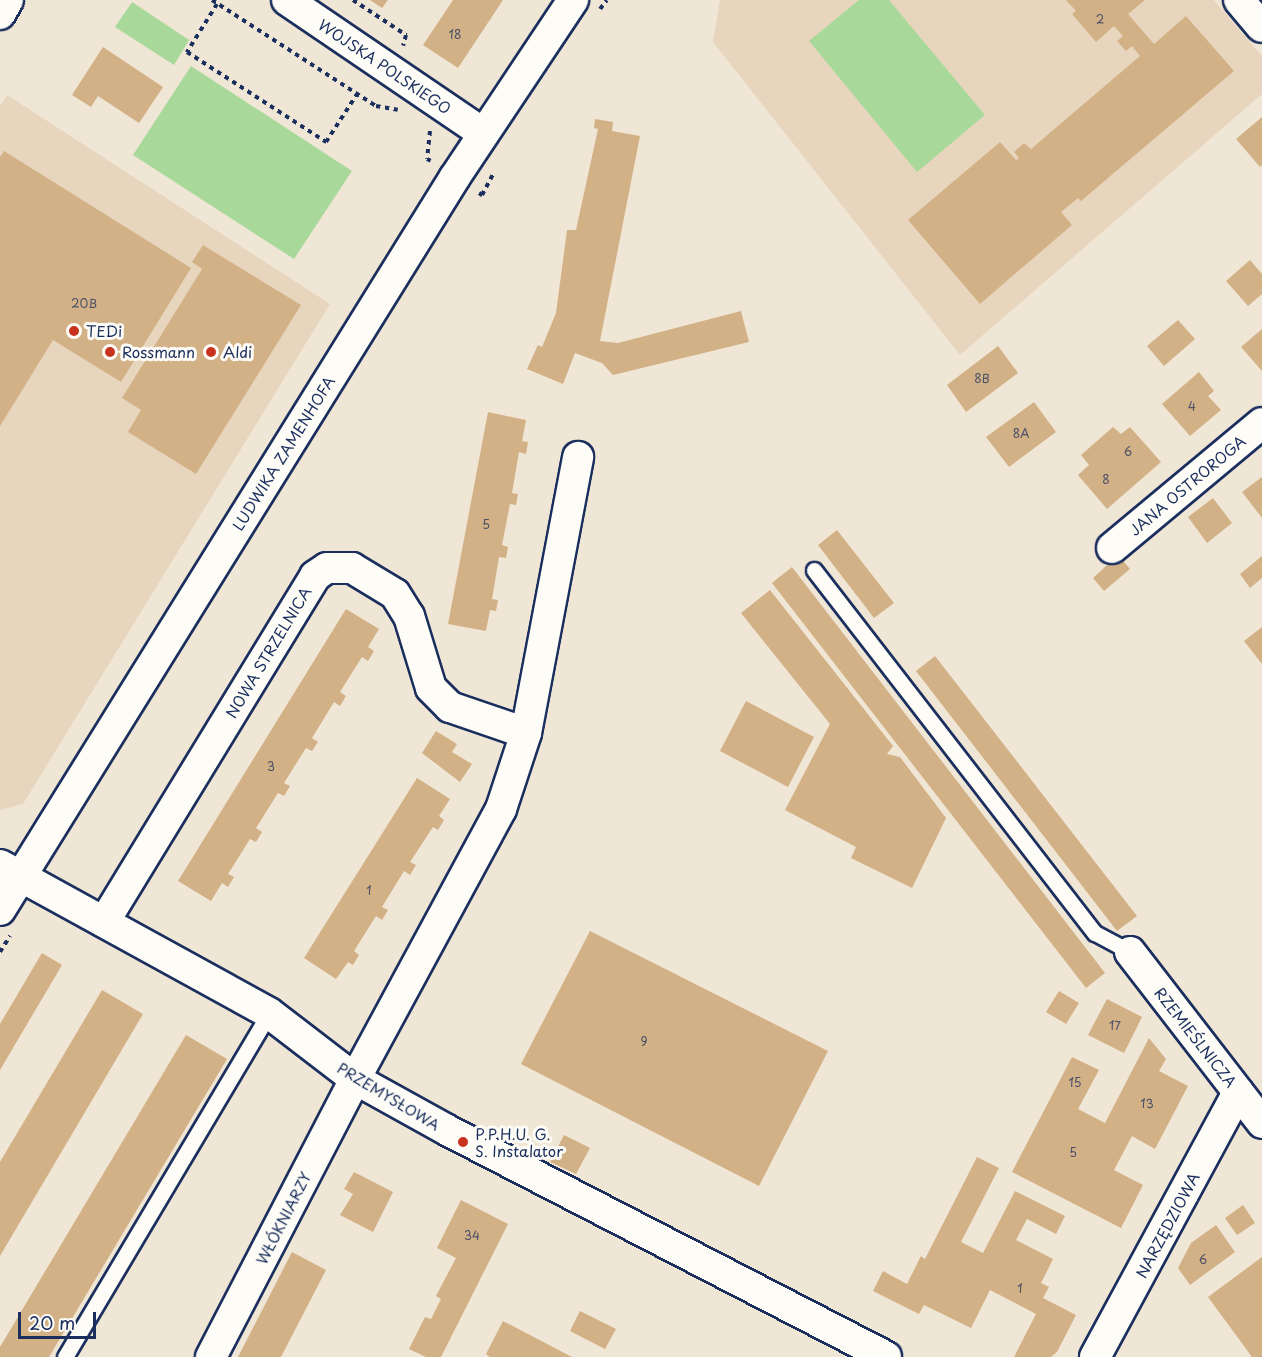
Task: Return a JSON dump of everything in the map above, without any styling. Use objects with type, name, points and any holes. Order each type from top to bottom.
[{"type":"street","points":[[0,14],[8,0]]},
{"type":"street","name":"WOJSKA POLSKIEGO","points":[[287,0],[483,133]]},
{"type":"street","name":"LUDWIKA ZAMENHOFA","points":[[0,910],[10,871],[483,133],[573,0]]},
{"type":"street","points":[[1239,0],[1262,27]]},
{"type":"street","name":"JANA OSTROROGA","points":[[1112,548],[1262,423]]},
{"type":"street","points":[[355,1079],[501,809],[526,733],[578,456]]},
{"type":"street","name":"NOWA STRZELNICA","points":[[104,922],[315,576],[327,568],[352,568],[395,594],[409,616],[431,688],[450,707],[526,733]]},
{"type":"street","name":"PRZEMYSŁOWA","points":[[10,871],[269,1013],[355,1079],[447,1130],[886,1357]]},
{"type":"street","name":"RZEMIEŚLNICZA","points":[[1130,952],[1262,1123]]},
{"type":"street","name":"WŁÓKNIARZY","points":[[211,1357],[355,1079]]},
{"type":"street","name":"NARZĘDZIOWA","points":[[1095,1357],[1238,1092]]},
{"type":"lane","points":[[814,570],[1095,933],[1130,952]]},
{"type":"lane","points":[[65,1357],[269,1013]]},
{"type":"path","points":[[212,0],[376,106],[403,111]]},
{"type":"path","points":[[217,4],[187,52],[326,142],[357,94]]},
{"type":"path","points":[[426,122],[433,127],[427,159],[431,161]]},
{"type":"shaded area","points":[[720,0],[1214,0],[1262,56],[1262,94],[960,355],[713,42]]},
{"type":"shaded area","points":[[7,95],[330,304],[23,804],[0,810],[0,106]]},
{"type":"green space","points":[[859,0],[889,0],[985,115],[917,172],[809,41]]},
{"type":"green space","points":[[132,2],[189,40],[174,65],[115,27]]},
{"type":"green space","points":[[191,66],[352,171],[294,259],[133,155]]},
{"type":"building","points":[[370,0],[388,0],[382,8]]},
{"type":"building","points":[[453,0],[503,0],[458,68],[423,45]]},
{"type":"building","points":[[1066,0],[1145,0],[1128,14],[1154,44],[1186,16],[1234,71],[1081,201],[1078,198],[1061,212],[1072,225],[980,304],[908,220],[1000,142],[1016,160],[1019,158],[1014,152],[1024,143],[1031,149],[1140,56],[1132,46],[1126,51],[1117,41],[1123,36],[1114,26],[1096,42],[1072,14],[1076,11]]},
{"type":"building","points":[[103,47],[163,87],[139,123],[98,96],[91,107],[72,95]]},
{"type":"building","points":[[1262,117],[1262,165],[1260,167],[1236,139]]},
{"type":"building","points":[[595,119],[613,122],[612,131],[640,136],[600,341],[618,343],[741,311],[749,342],[613,375],[602,363],[575,353],[563,384],[527,369],[538,345],[542,347],[556,313],[567,230],[576,230],[598,129],[594,128]]},
{"type":"building","points":[[4,151],[191,268],[121,382],[53,340],[0,426],[0,157]]},
{"type":"building","name":"Aldi","points":[[203,245],[301,305],[196,474],[128,432],[141,410],[122,398],[202,269],[192,262]]},
{"type":"building","points":[[1250,260],[1262,274],[1262,294],[1248,306],[1226,281]]},
{"type":"building","points":[[1178,320],[1195,339],[1164,366],[1147,346]]},
{"type":"building","points":[[1262,329],[1262,371],[1241,347]]},
{"type":"building","points":[[998,346],[1018,373],[966,412],[947,385]]},
{"type":"building","points":[[1199,372],[1214,391],[1208,396],[1221,410],[1190,436],[1162,404]]},
{"type":"building","points":[[1034,402],[1056,432],[1009,467],[986,437]]},
{"type":"building","points":[[488,412],[526,420],[522,441],[528,442],[526,454],[519,452],[512,493],[518,494],[516,505],[510,504],[502,545],[508,547],[506,558],[499,557],[492,599],[498,600],[496,611],[490,610],[486,631],[448,624]]},
{"type":"building","points":[[1113,427],[1121,434],[1130,427],[1161,462],[1107,509],[1078,475],[1089,465],[1081,455]]},
{"type":"building","points":[[1262,477],[1262,518],[1242,492]]},
{"type":"building","points":[[1213,498],[1232,523],[1207,543],[1188,517]]},
{"type":"building","points":[[837,530],[894,603],[874,618],[818,545]]},
{"type":"building","points":[[1118,555],[1130,569],[1104,591],[1093,578]]},
{"type":"building","points":[[1262,556],[1262,578],[1250,588],[1240,574]]},
{"type":"building","points":[[792,567],[1105,973],[1086,988],[772,583]]},
{"type":"building","points":[[770,590],[893,746],[887,754],[900,757],[946,818],[912,888],[851,858],[856,847],[785,810],[830,724],[741,613]]},
{"type":"building","points":[[346,609],[379,629],[368,647],[374,651],[368,661],[362,657],[340,692],[346,696],[340,706],[334,702],[312,738],[318,742],[312,751],[306,748],[284,783],[290,786],[284,796],[278,793],[256,828],[262,832],[256,842],[250,839],[228,874],[234,877],[228,887],[222,883],[211,901],[178,881]]},
{"type":"building","points":[[1262,627],[1262,664],[1244,641]]},
{"type":"building","points":[[935,656],[1137,916],[1117,931],[916,671]]},
{"type":"building","points":[[746,701],[814,737],[788,787],[720,751]]},
{"type":"building","points":[[436,731],[457,744],[452,752],[472,764],[460,782],[422,753]]},
{"type":"building","points":[[417,778],[450,799],[439,816],[444,820],[438,830],[433,827],[410,862],[416,865],[410,875],[404,871],[382,907],[388,910],[382,920],[376,916],[354,951],[359,955],[353,965],[348,962],[336,979],[304,958]]},
{"type":"building","points":[[590,931],[828,1051],[759,1186],[521,1064]]},
{"type":"building","points":[[42,953],[62,965],[0,1070],[0,1024]]},
{"type":"building","points":[[102,990],[143,1014],[0,1256],[0,1162]]},
{"type":"building","points":[[1059,991],[1079,1003],[1066,1024],[1046,1012]]},
{"type":"building","points":[[1107,999],[1142,1017],[1124,1053],[1088,1035]]},
{"type":"building","points":[[186,1035],[227,1059],[49,1357],[0,1357],[0,1347]]},
{"type":"building","points":[[1149,1038],[1166,1059],[1159,1071],[1188,1086],[1155,1149],[1132,1136],[1114,1170],[1143,1185],[1121,1228],[1012,1172],[1072,1057],[1099,1070],[1078,1109],[1105,1123]]},
{"type":"building","points":[[564,1135],[590,1148],[576,1174],[550,1162]]},
{"type":"building","points":[[977,1157],[999,1168],[961,1242],[983,1253],[1015,1191],[1065,1216],[1056,1234],[1027,1219],[1016,1240],[1053,1259],[1041,1283],[1049,1287],[1043,1298],[1076,1315],[1057,1352],[1051,1357],[1014,1357],[1036,1314],[990,1290],[971,1328],[924,1305],[919,1314],[873,1291],[883,1271],[907,1284],[921,1256],[925,1259]]},
{"type":"building","points":[[354,1172],[393,1192],[373,1232],[340,1215],[353,1194],[344,1189]]},
{"type":"building","points":[[461,1200],[508,1224],[441,1357],[426,1357],[409,1349],[425,1317],[431,1319],[441,1299],[436,1296],[456,1258],[437,1248]]},
{"type":"building","points":[[1243,1205],[1255,1223],[1237,1235],[1225,1218]]},
{"type":"building","points":[[1216,1225],[1235,1252],[1190,1285],[1178,1268],[1191,1243]]},
{"type":"building","points":[[292,1252],[326,1270],[281,1357],[238,1357]]},
{"type":"building","points":[[1262,1257],[1262,1357],[1252,1357],[1208,1297]]},
{"type":"building","points":[[580,1311],[616,1329],[605,1349],[570,1331]]},
{"type":"building","points":[[503,1321],[572,1357],[490,1357],[486,1354]]},
{"type":"place","name":"TEDi","points":[[74,331]]},
{"type":"place","name":"Rossmann","points":[[110,352]]},
{"type":"place","name":"Aldi","points":[[211,352]]},
{"type":"place","name":"P.P.H.U. G. S. Instalator","points":[[463,1142]]}]
